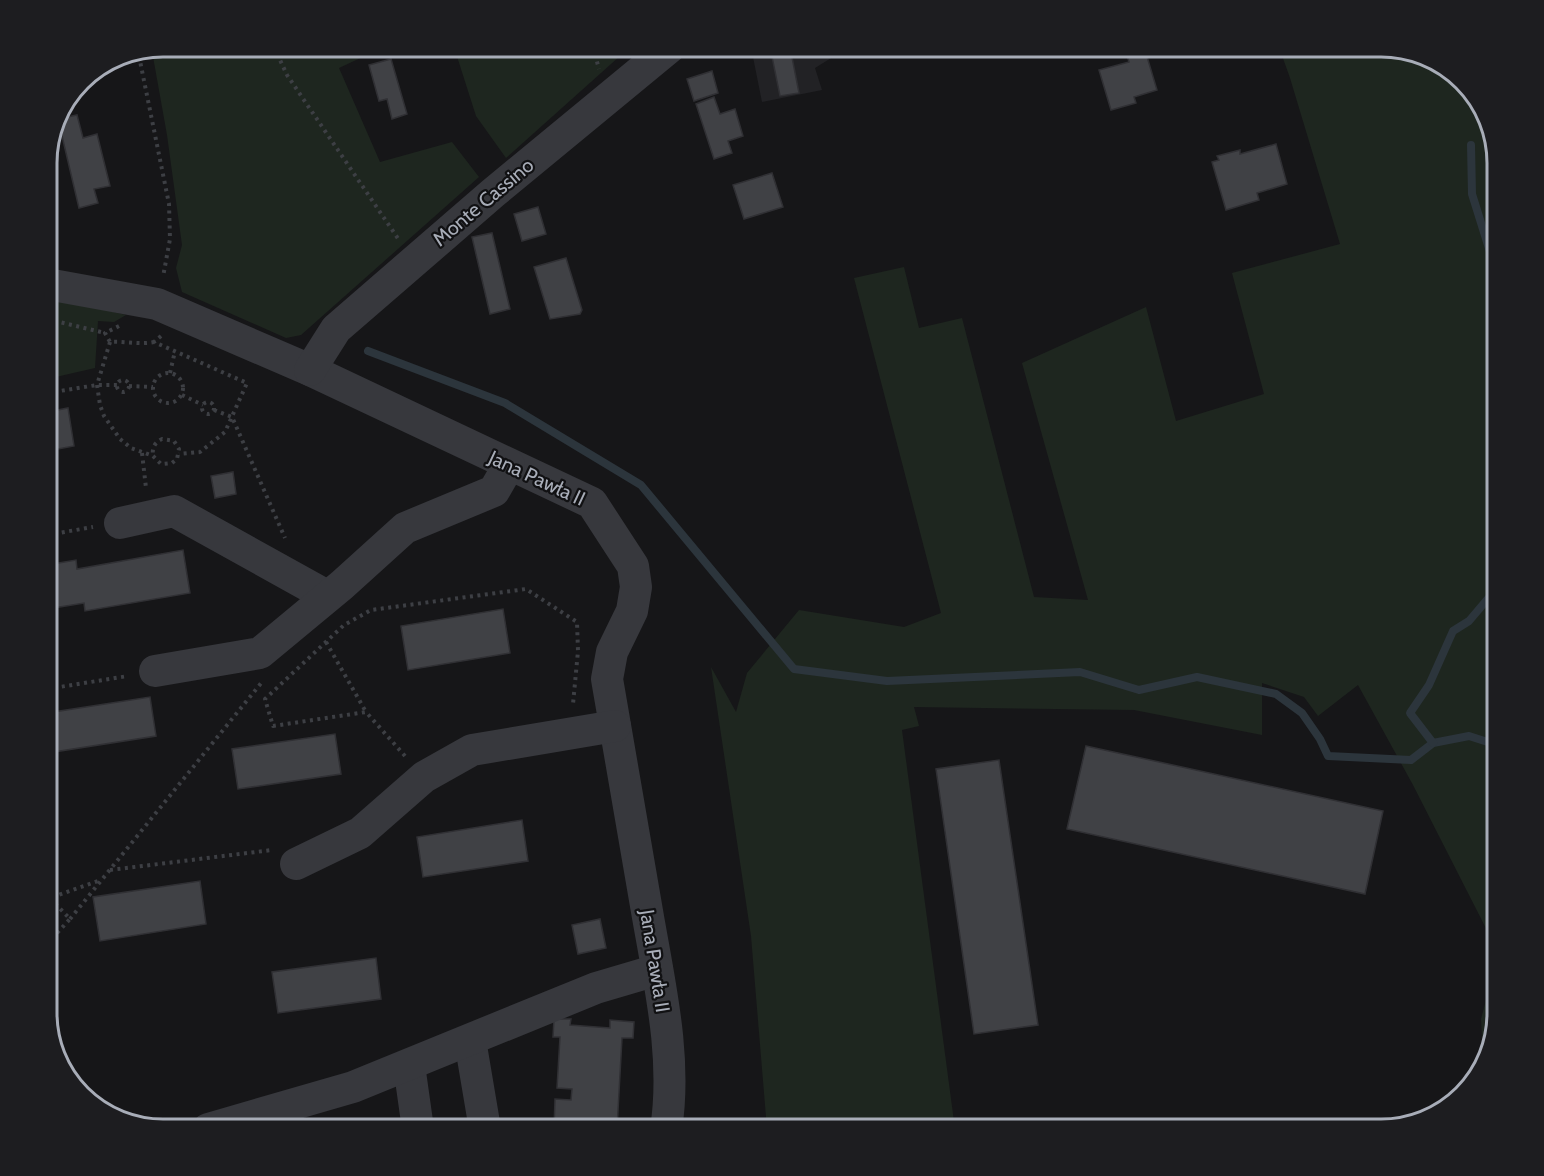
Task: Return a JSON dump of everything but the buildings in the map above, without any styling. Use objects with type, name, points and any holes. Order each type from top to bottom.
[{"type":"street","name":"Monte Cassino","points":[[310,370],[336,329],[493,193],[657,57]]},
{"type":"street","name":"Jana Pawła II","points":[[57,286],[157,304],[310,370],[592,503],[633,566],[636,587],[632,610],[612,652],[607,679],[669,1052],[668,1119]]},
{"type":"street","points":[[155,671],[260,652],[342,585],[405,528],[494,491],[509,465]]},
{"type":"street","points":[[134,520],[174,511],[327,596]]},
{"type":"street","points":[[296,864],[360,833],[424,777],[472,750],[615,726]]},
{"type":"street","points":[[246,1119],[353,1088],[596,988],[657,970]]},
{"type":"street","points":[[470,1040],[483,1119]]},
{"type":"street","points":[[408,1065],[416,1119]]},
{"type":"path","points":[[279,57],[287,75],[405,249]]},
{"type":"path","points":[[596,57],[601,74]]},
{"type":"path","points":[[140,60],[169,204],[170,239],[157,304],[164,333],[154,342],[247,382],[225,432],[201,452],[179,454]]},
{"type":"path","points":[[57,321],[105,333]]},
{"type":"path","points":[[110,342],[97,384],[100,405],[111,428],[131,448],[153,456]]},
{"type":"path","points":[[170,373],[175,351]]},
{"type":"path","points":[[170,373],[180,378],[183,383],[182,395],[171,403],[164,403],[158,400],[153,387],[158,376],[170,373]]},
{"type":"path","points":[[57,391],[97,384],[117,385],[124,380],[129,386]]},
{"type":"path","points":[[117,385],[118,390],[123,392],[127,391],[129,386]]},
{"type":"path","points":[[129,386],[153,387]]},
{"type":"path","points":[[182,395],[203,405],[211,402],[214,410]]},
{"type":"path","points":[[203,405],[206,413],[210,414],[214,410]]},
{"type":"path","points":[[214,410],[232,417],[298,566],[296,578]]},
{"type":"path","points":[[165,438],[174,441],[177,445],[179,454],[177,459],[166,465],[158,462],[153,456],[152,450],[155,443],[165,438]]},
{"type":"path","points":[[57,533],[134,520],[142,453]]},
{"type":"path","points":[[366,712],[273,726],[265,699],[344,625],[371,610],[526,589],[577,622],[578,651],[570,735]]},
{"type":"path","points":[[326,642],[366,712],[424,777]]},
{"type":"path","points":[[57,687],[155,671]]},
{"type":"path","points":[[57,933],[266,676]]},
{"type":"path","points":[[110,870],[285,848],[290,861],[296,864]]},
{"type":"path","points":[[57,894],[103,879]]},
{"type":"path","points":[[57,906],[70,919]]},
{"type":"shaded area","points":[[363,57],[339,68],[380,162],[452,142],[479,177],[301,335],[286,338],[182,292],[176,268],[182,245],[167,135],[153,58]]},
{"type":"shaded area","points":[[457,57],[619,57],[506,158],[476,116]]},
{"type":"shaded area","points":[[753,57],[833,57],[815,68],[822,90],[762,102]]},
{"type":"shaded area","points":[[1283,57],[1402,59],[1428,68],[1456,88],[1476,116],[1483,136],[1487,163],[1487,930],[1413,785],[1358,685],[1318,716],[1304,697],[1262,683],[1262,735],[1134,710],[914,707],[919,726],[902,730],[954,1119],[766,1119],[751,936],[711,667],[736,712],[747,673],[799,610],[904,627],[941,613],[854,278],[904,267],[919,328],[962,318],[1034,597],[1088,600],[1022,363],[1146,307],[1176,421],[1264,394],[1232,273],[1340,244]]},
{"type":"shaded area","points":[[57,301],[126,315],[114,322],[98,321],[95,368],[57,377]]},
{"type":"shaded area","points":[[1487,996],[1486,1027],[1482,1043],[1481,1019]]},
{"type":"waterway","points":[[1471,145],[1472,194],[1487,242]]},
{"type":"waterway","points":[[368,351],[505,403],[641,485],[794,669],[887,681],[1080,672],[1139,690],[1197,677],[1276,694],[1302,713],[1320,739],[1328,756],[1411,760],[1433,743],[1469,736],[1487,742]]},
{"type":"waterway","points":[[1433,743],[1410,713],[1429,685],[1453,631],[1469,621],[1487,600]]}]
